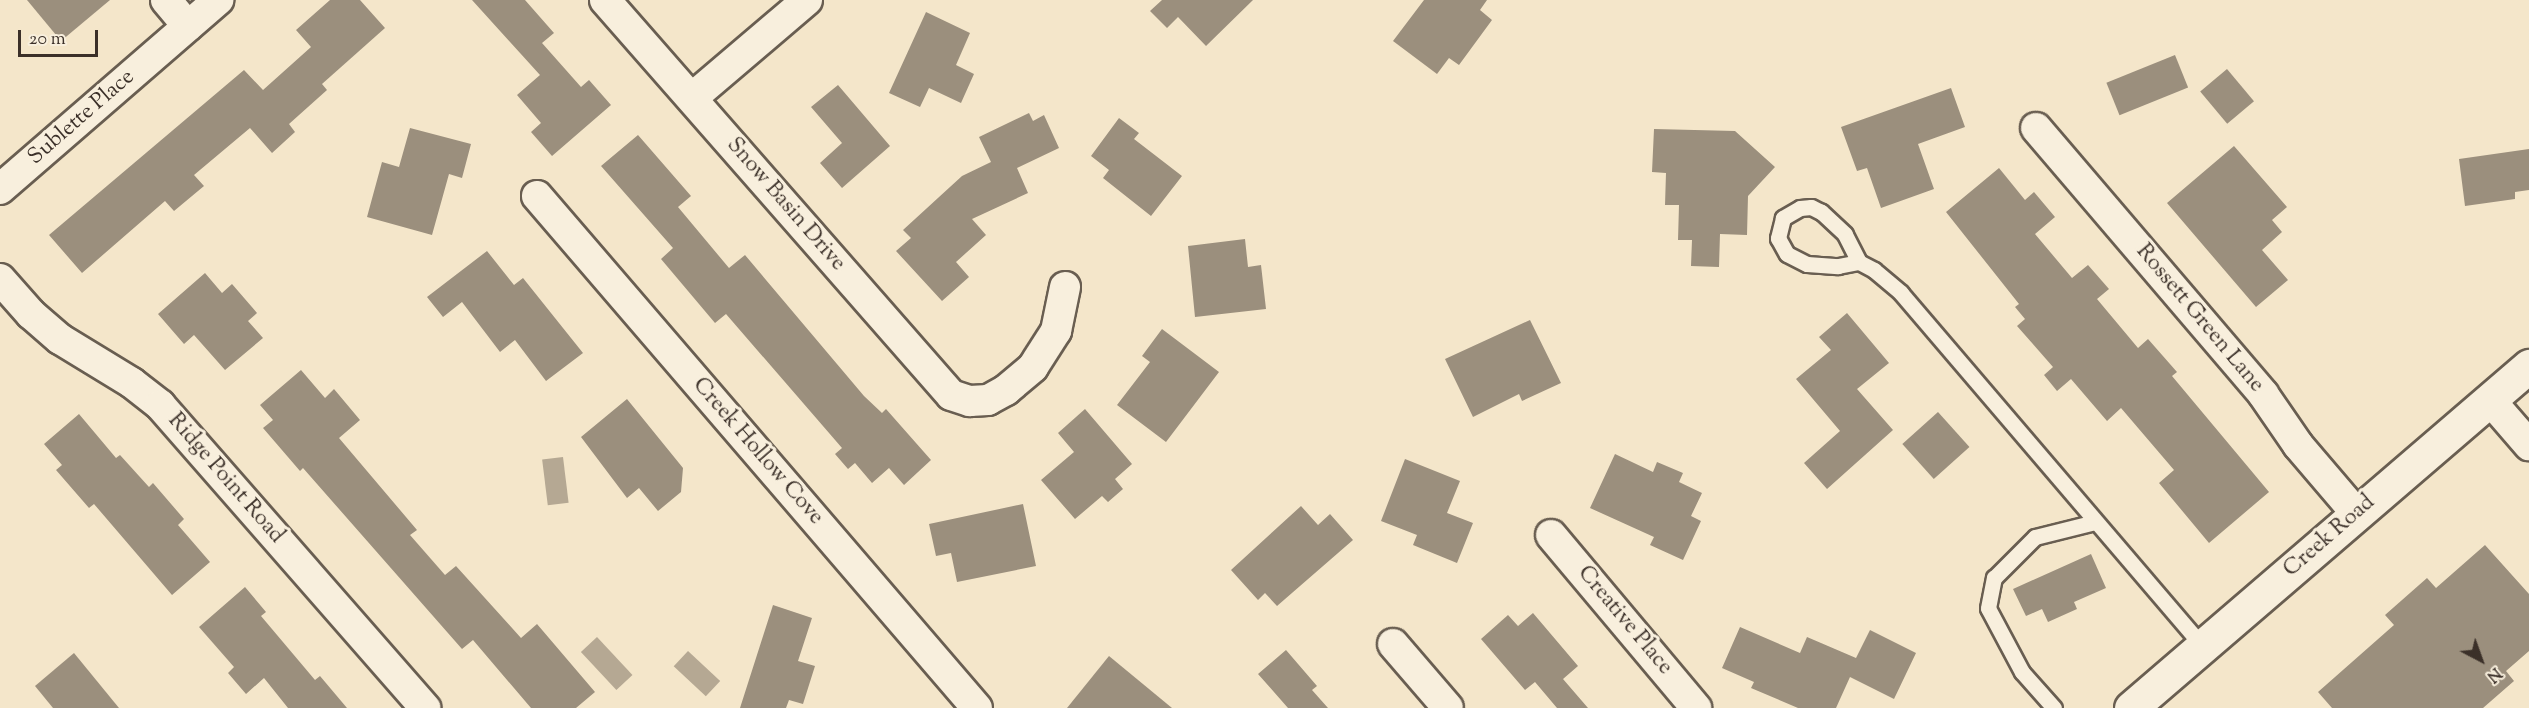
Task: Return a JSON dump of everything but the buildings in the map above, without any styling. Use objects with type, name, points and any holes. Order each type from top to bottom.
[{"type":"street","points":[[166,0],[188,26]]},
{"type":"street","name":"Sublette Place","points":[[0,189],[218,0]]},
{"type":"street","name":"Snow Basin Drive","points":[[605,0],[951,395],[970,401],[988,400],[1006,390],[1033,367],[1056,331],[1065,288]]},
{"type":"street","points":[[692,98],[807,0]]},
{"type":"street","name":"Rossett Green Lane","points":[[2036,128],[2263,394],[2298,445],[2357,514]]},
{"type":"street","name":"Creek Hollow Cove","points":[[537,196],[977,708]]},
{"type":"street","name":"Ridge Point Road","points":[[0,279],[31,314],[60,339],[132,383],[160,405],[425,708]]},
{"type":"street","name":"Creek Road","points":[[2131,708],[2529,366]]},
{"type":"street","points":[[2490,400],[2529,445]]},
{"type":"street","name":"Creative Place","points":[[1551,534],[1696,708]]},
{"type":"street","points":[[1393,645],[1448,708]]},
{"type":"lane","points":[[1859,262],[1830,266],[1807,264],[1797,260],[1787,254],[1778,238],[1783,218],[1800,208],[1811,207],[1821,212],[1845,234],[1859,262],[1874,270],[1900,293],[2203,647]]},
{"type":"lane","points":[[2054,708],[2022,672],[1988,608],[1994,578],[2035,537],[2096,522]]},
{"type":"shaded area","points":[[563,457],[569,503],[548,505],[542,460]]},
{"type":"shaded area","points":[[597,637],[632,675],[616,690],[581,652]]},
{"type":"shaded area","points":[[688,651],[720,681],[706,696],[674,666]]}]
